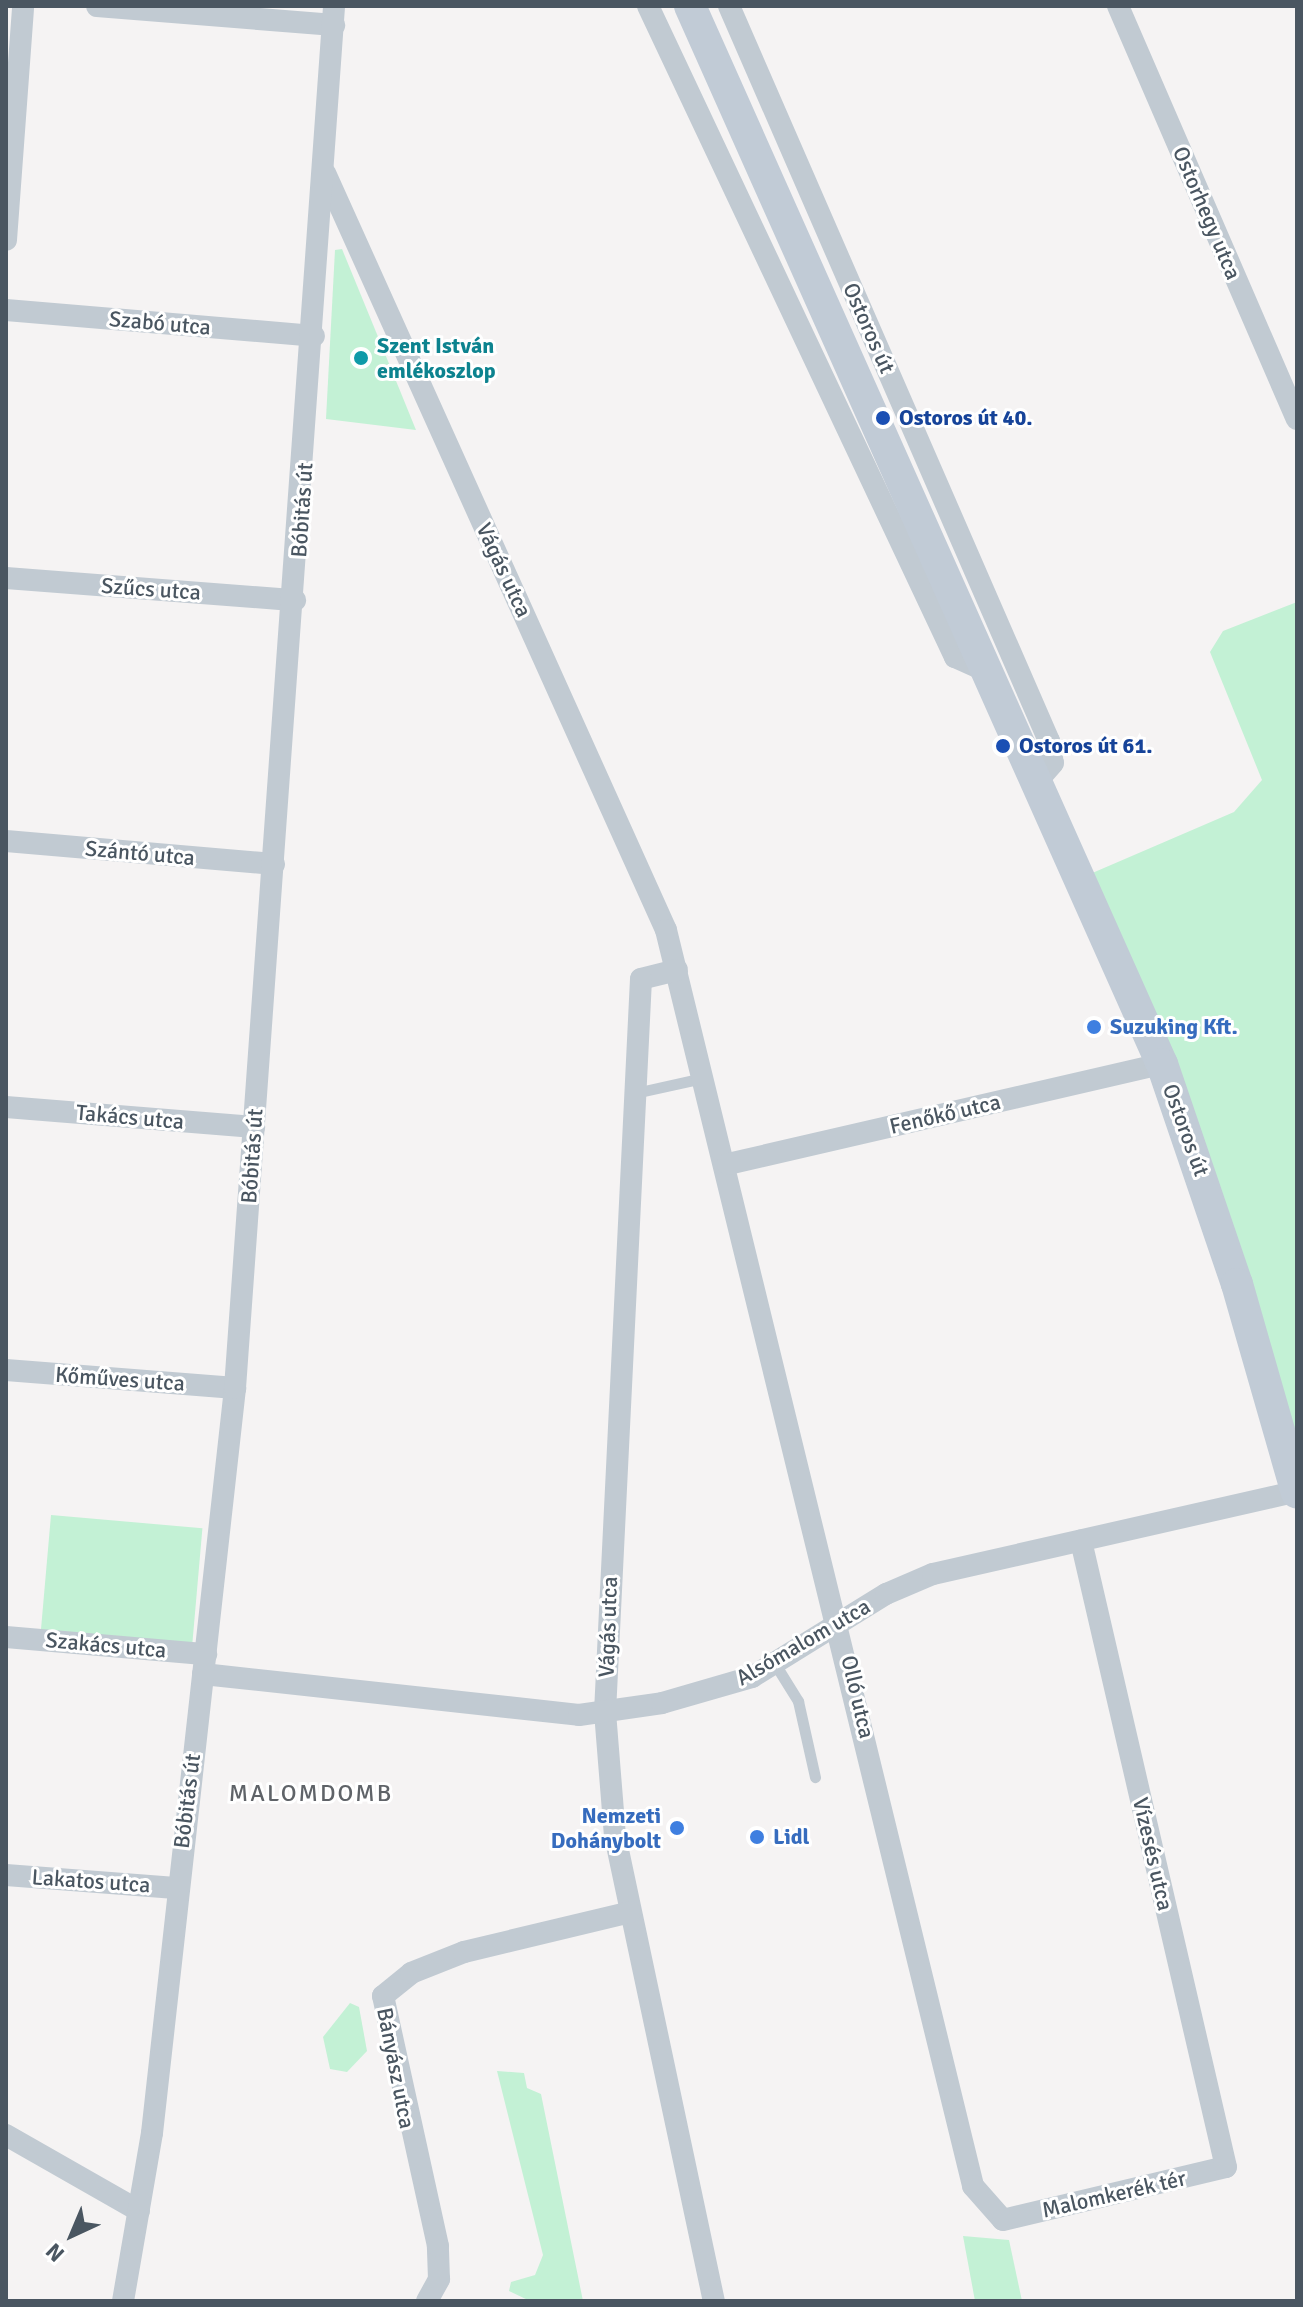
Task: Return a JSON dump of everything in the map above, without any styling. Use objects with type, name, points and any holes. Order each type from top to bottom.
[{"type":"main road","name":"Ostoros út","points":[[690,6],[798,248],[864,358],[988,672],[1162,1064],[1237,1284],[1297,1492]]},
{"type":"street","points":[[6,240],[23,6]]},
{"type":"street","points":[[97,6],[334,15]]},
{"type":"street","points":[[648,6],[955,657],[988,672]]},
{"type":"street","name":"Ostoros út","points":[[729,6],[828,235],[864,358],[1049,741],[1053,763],[1038,780]]},
{"type":"street","name":"Ostorhegy utca","points":[[1118,6],[1297,419]]},
{"type":"street","name":"Bóbitás út","points":[[123,2301],[139,2211],[235,1388],[295,600],[334,15]]},
{"type":"street","name":"Vágás utca","points":[[325,173],[647,877],[708,1077],[728,1164]]},
{"type":"street","points":[[798,248],[828,235]]},
{"type":"street","name":"Szabó utca","points":[[6,310],[314,336]]},
{"type":"street","name":"Szűcs utca","points":[[6,578],[295,600]]},
{"type":"street","name":"Szántó utca","points":[[6,841],[274,864]]},
{"type":"street","name":"Vágás utca","points":[[677,970],[641,979],[605,1712],[630,1912],[714,2301]]},
{"type":"street","name":"Fenőkő utca","points":[[728,1164],[1162,1064]]},
{"type":"street","name":"Takács utca","points":[[6,1107],[254,1127]]},
{"type":"street","name":"Olló utca","points":[[728,1164],[841,1624],[973,2186],[1003,2220]]},
{"type":"street","name":"Kőműves utca","points":[[6,1370],[235,1388]]},
{"type":"street","name":"Alsómalom utca","points":[[204,1664],[579,1715],[605,1712],[704,1694],[775,1664],[933,1574],[1297,1492]]},
{"type":"street","name":"Vízesés utca","points":[[1081,1541],[1226,2167]]},
{"type":"street","name":"Szakács utca","points":[[6,1637],[204,1664]]},
{"type":"street","name":"Lakatos utca","points":[[6,1875],[176,1888]]},
{"type":"street","name":"Bányász utca","points":[[427,2301],[439,2279],[438,2246],[383,1996],[411,1973],[464,1952],[630,1912]]},
{"type":"street","points":[[6,2135],[139,2211]]},
{"type":"street","name":"Malomkerék tér","points":[[1003,2220],[1226,2167]]},
{"type":"lane","points":[[635,1093],[708,1077]]},
{"type":"lane","points":[[775,1664],[798,1701],[815,1777]]},
{"type":"green space","points":[[342,249],[416,430],[326,419],[335,250]]},
{"type":"green space","points":[[1297,602],[1297,1466],[1090,874],[1234,812],[1262,780],[1210,652],[1223,631]]},
{"type":"green space","points":[[51,1515],[202,1528],[192,1645],[41,1632]]},
{"type":"green space","points":[[350,2003],[359,2007],[367,2051],[347,2072],[330,2069],[323,2037]]},
{"type":"green space","points":[[497,2071],[524,2073],[527,2088],[541,2094],[583,2301],[530,2301],[509,2291],[511,2282],[535,2275],[543,2255]]},
{"type":"green space","points":[[963,2236],[1009,2240],[1022,2301],[975,2301]]},
{"type":"place","name":"Szent István emlékoszlop","points":[[361,358]]},
{"type":"place","name":"Ostoros út 40.","points":[[883,418]]},
{"type":"place","name":"Ostoros út 61.","points":[[1003,746]]},
{"type":"place","name":"Suzuking Kft.","points":[[1094,1027]]},
{"type":"place","name":"Nemzeti Dohánybolt","points":[[677,1828]]},
{"type":"place","name":"Lidl","points":[[757,1837]]},
{"type":"district","name":"MALOMDOMB","points":[[311,1794]]}]
